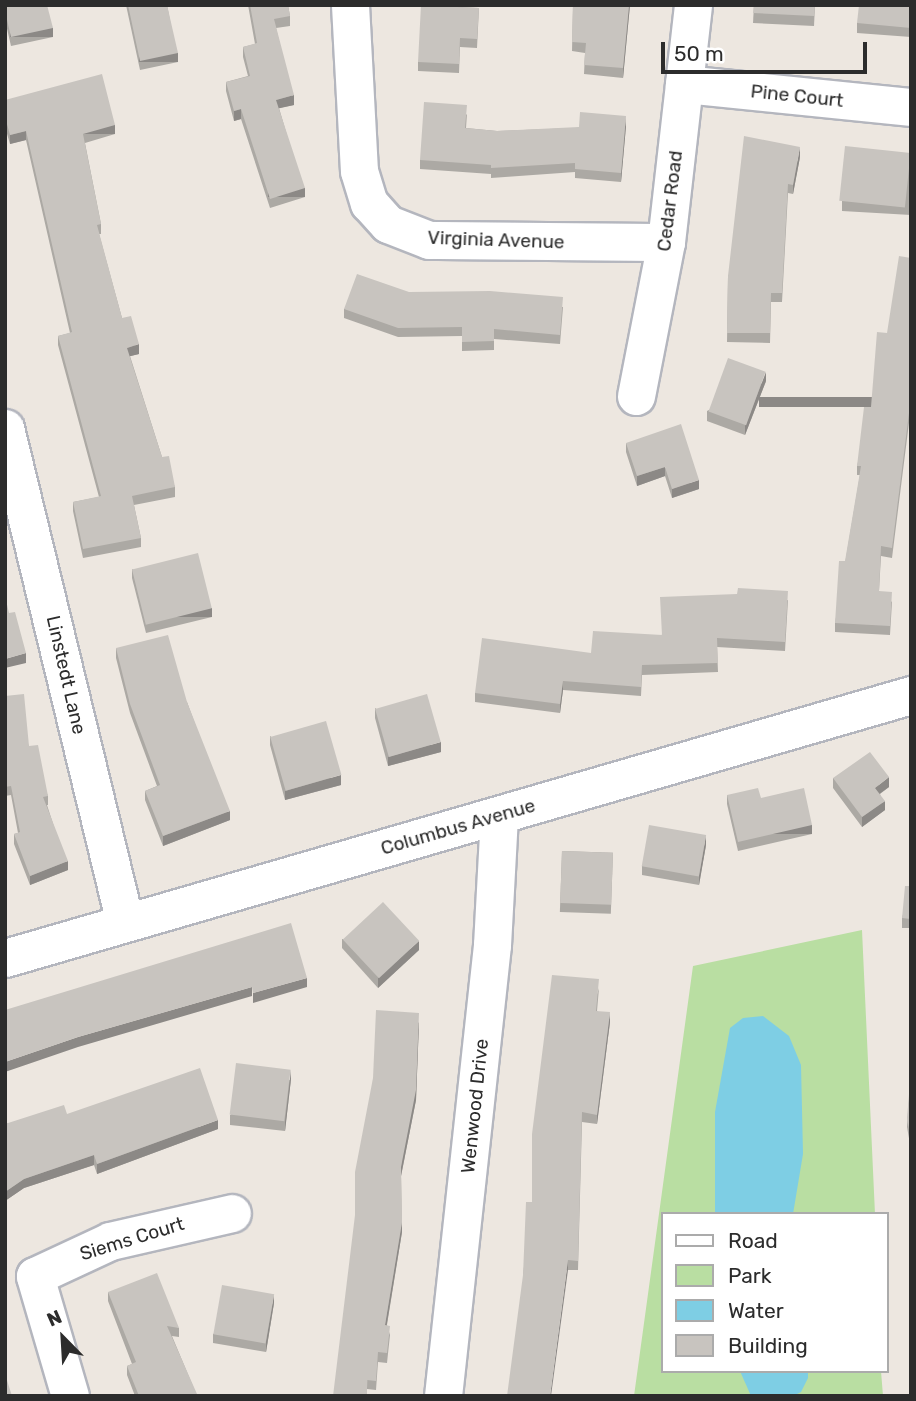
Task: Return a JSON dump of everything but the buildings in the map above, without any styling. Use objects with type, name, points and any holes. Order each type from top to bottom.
[{"type":"street","name":"Virginia Avenue","points":[[350,5],[359,171],[369,203],[388,224],[429,240],[666,242]]},
{"type":"street","name":"Cedar Road","points":[[636,396],[666,242],[693,5]]},
{"type":"street","name":"Pine Court","points":[[684,84],[911,107]]},
{"type":"street","name":"Linstedt Lane","points":[[5,428],[125,923]]},
{"type":"street","name":"Columbus Avenue","points":[[5,958],[911,695]]},
{"type":"street","name":"Wenwood Drive","points":[[443,1396],[492,946],[499,815]]},
{"type":"street","name":"Siems Court","points":[[69,1396],[35,1276],[110,1241],[232,1213]]},
{"type":"green space","points":[[862,930],[875,1212],[660,1212],[660,1373],[881,1373],[883,1396],[634,1396],[693,966]]},
{"type":"water","points":[[763,1016],[789,1036],[801,1065],[803,1154],[793,1212],[715,1212],[715,1112],[730,1028],[743,1018]]},
{"type":"water","points":[[741,1373],[808,1373],[801,1392],[793,1396],[751,1396]]}]
